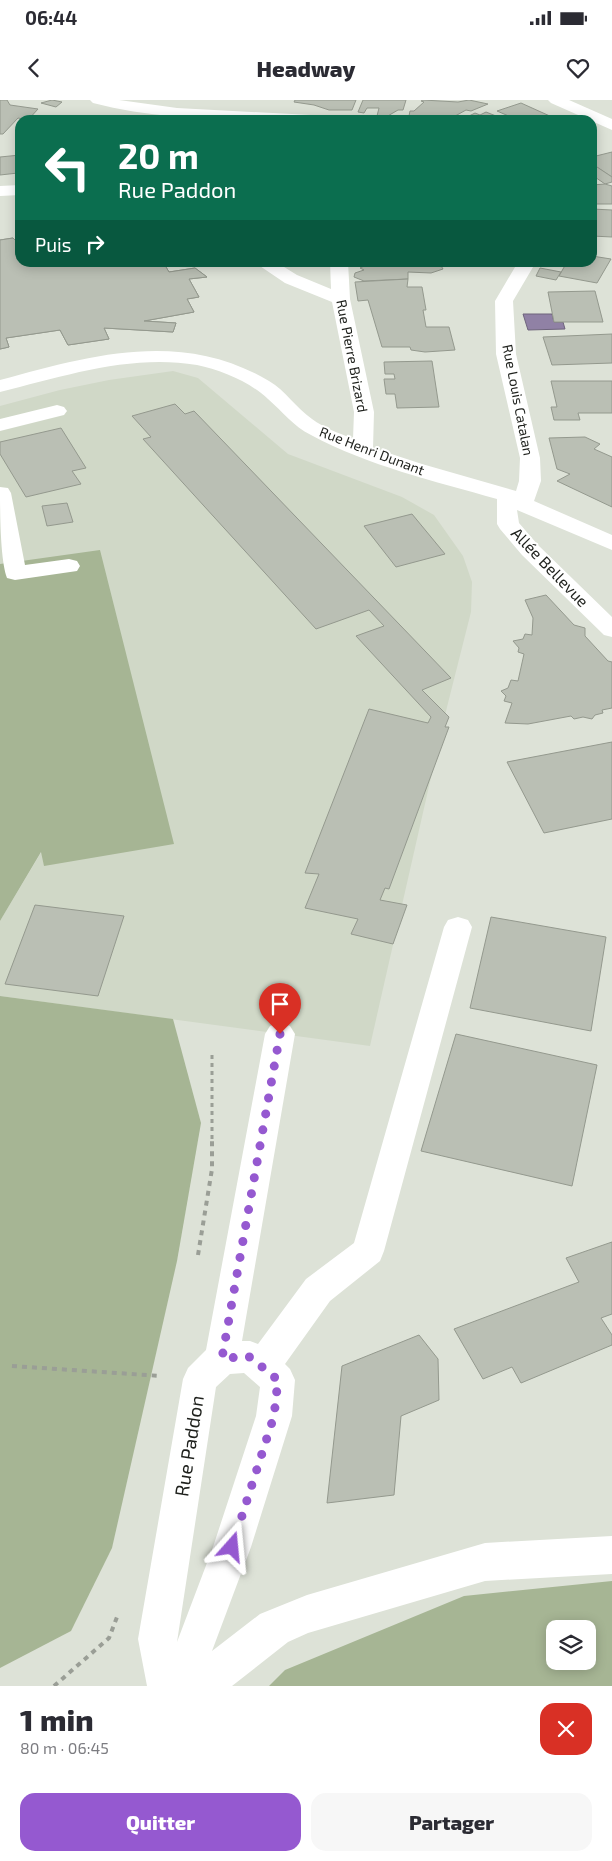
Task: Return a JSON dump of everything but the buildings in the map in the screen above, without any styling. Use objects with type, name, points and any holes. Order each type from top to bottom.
[{"type":"street","points":[[98,100],[125,107],[157,111],[240,115]]},
{"type":"street","points":[[556,100],[590,115]]},
{"type":"street","points":[[597,118],[612,125]]},
{"type":"street","points":[[0,191],[15,190]]},
{"type":"street","points":[[271,267],[291,279],[340,299]]},
{"type":"street","name":"Rue Pierre Brizard","points":[[339,267],[340,299],[364,412],[362,449]]},
{"type":"street","name":"Rue Louis Catalan","points":[[515,500],[530,481],[530,458],[506,354],[504,301],[524,267]]},
{"type":"street","name":"Rue Henri Dunant","points":[[0,386],[64,369],[104,361],[170,357],[202,362],[227,368],[264,386],[306,424],[362,449],[404,466],[515,500]]},
{"type":"street","points":[[0,425],[58,411]]},
{"type":"street","points":[[0,493],[15,573],[68,566]]},
{"type":"street","points":[[515,500],[612,543]]},
{"type":"street","name":"Allée Bellevue","points":[[515,500],[506,506],[508,524],[530,550],[612,630]]},
{"type":"street","points":[[262,1367],[318,1290],[368,1252],[458,927]]},
{"type":"street","name":"Rue Paddon","points":[[167,1686],[157,1639],[280,1034]]},
{"type":"street","points":[[180,1686],[232,1547],[274,1416],[278,1380],[250,1357],[211,1369]]},
{"type":"street","points":[[200,1686],[274,1628],[307,1614],[485,1562],[612,1555]]},
{"type":"path","points":[[12,1366],[211,1369]]},
{"type":"shaded area","points":[[523,314],[552,314],[554,322],[563,322],[565,329],[528,330]]},
{"type":"shaded area","points":[[173,371],[198,378],[288,454],[402,497],[434,515],[463,556],[472,582],[471,612],[447,707],[370,1046],[0,996],[0,921],[42,851],[0,614],[0,406],[60,390],[109,380]]},
{"type":"green space","points":[[100,550],[174,844],[44,866],[41,852],[0,921],[0,564]]},
{"type":"green space","points":[[0,996],[173,1019],[201,1123],[177,1261],[112,1548],[71,1631],[0,1668]]},
{"type":"green space","points":[[612,1581],[612,1686],[269,1686],[285,1670],[464,1596]]},
{"type":"route","points":[[232,1547],[274,1416],[278,1380],[250,1357],[222,1358],[280,1034]]}]
